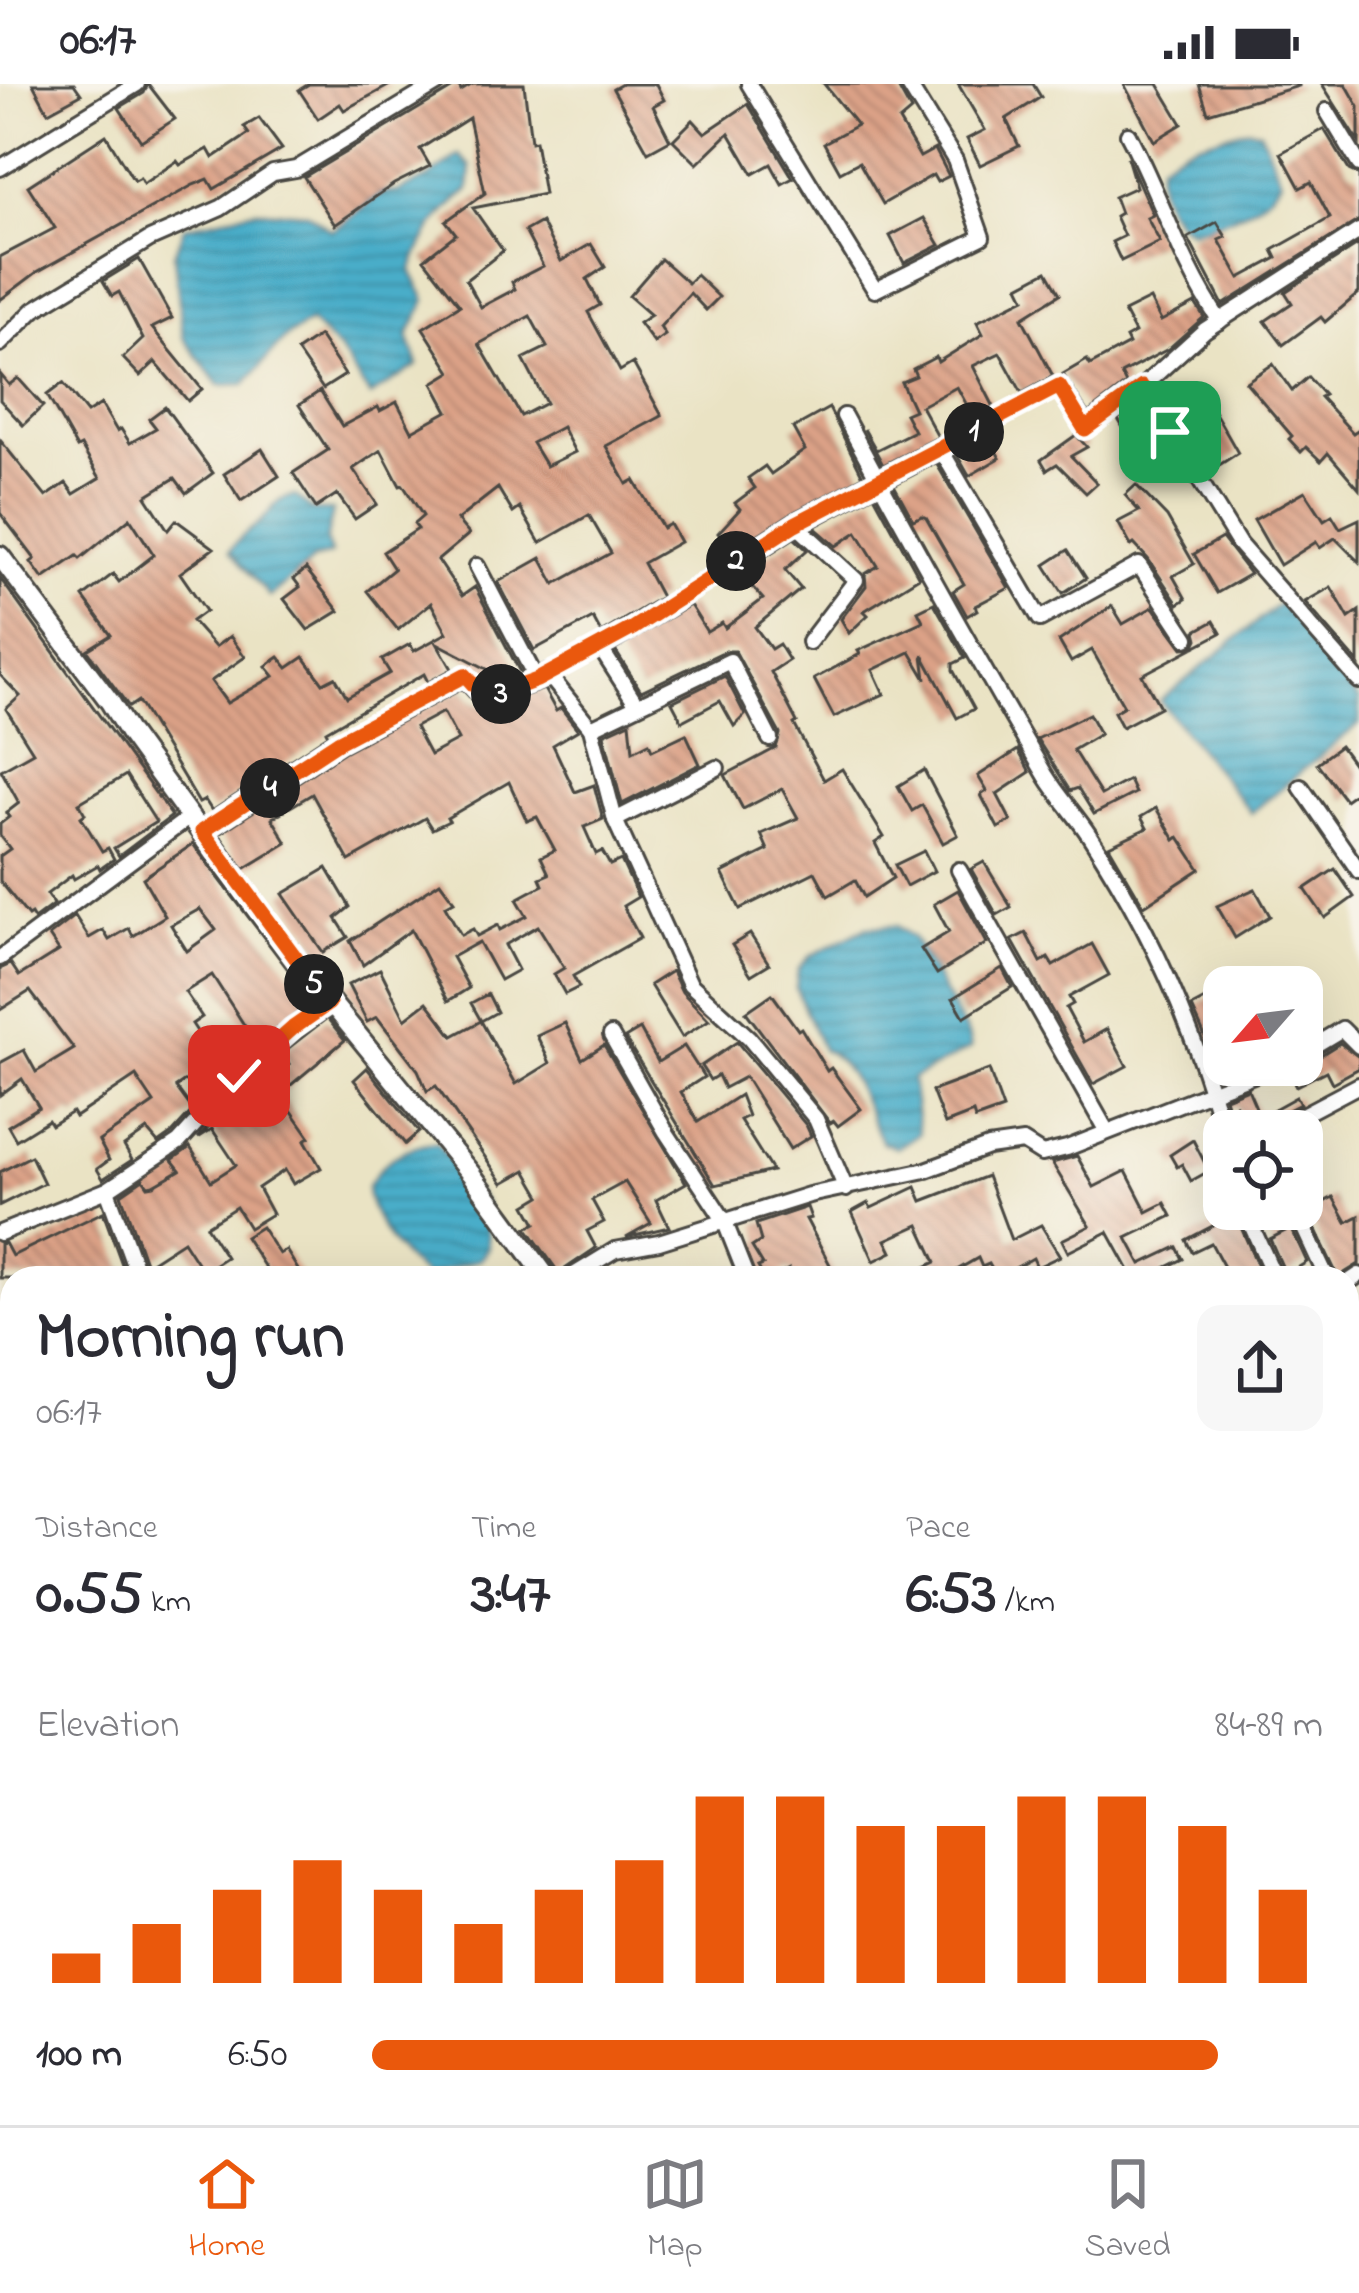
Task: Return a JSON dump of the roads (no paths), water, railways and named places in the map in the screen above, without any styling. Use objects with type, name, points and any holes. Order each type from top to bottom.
[{"type":"street","points":[[0,168],[137,84]]},
{"type":"street","points":[[0,344],[34,310],[150,239],[221,208],[273,172],[296,169],[437,84]]},
{"type":"street","points":[[749,84],[875,290],[982,237],[955,160],[908,84]]},
{"type":"street","points":[[1327,111],[1359,164]]},
{"type":"street","points":[[1128,134],[1159,194],[1184,263],[1220,321]]},
{"type":"street","points":[[0,958],[196,824],[465,675],[482,694],[493,696],[542,676],[877,478],[941,450],[1059,386],[1085,429],[1220,321],[1359,231]]},
{"type":"street","points":[[1142,387],[1239,544],[1359,682]]},
{"type":"street","points":[[844,416],[950,615],[1114,877],[1182,1005],[1217,1110]]},
{"type":"street","points":[[941,450],[1040,619],[1139,566],[1187,638]]},
{"type":"street","points":[[795,524],[856,580],[809,643]]},
{"type":"street","points":[[0,556],[329,1003],[471,1174],[538,1266]]},
{"type":"street","points":[[477,566],[542,676],[591,728],[615,820],[690,984],[748,1038],[817,1119],[847,1189]]},
{"type":"street","points":[[599,646],[637,706]]},
{"type":"street","points":[[591,728],[730,662],[770,739]]},
{"type":"street","points":[[615,820],[717,768]]},
{"type":"street","points":[[1301,787],[1359,871]]},
{"type":"street","points":[[959,870],[1106,1130]]},
{"type":"street","points":[[0,1233],[107,1190],[179,1142],[239,1076],[329,1003]]},
{"type":"street","points":[[1323,1041],[1342,1030],[1359,1046]]},
{"type":"street","points":[[611,1035],[666,1132],[724,1220],[742,1266]]},
{"type":"street","points":[[1312,1110],[1359,1085]]},
{"type":"street","points":[[589,1266],[615,1250],[659,1243],[809,1195],[926,1170],[988,1147],[1023,1142],[1042,1154],[1051,1153],[1231,1086]]},
{"type":"street","points":[[107,1190],[135,1266]]},
{"type":"street","points":[[1253,1230],[1270,1266]]},
{"type":"street","points":[[1305,1230],[1321,1266]]},
{"type":"water","points":[[1249,128],[1260,131],[1281,179],[1253,206],[1190,231],[1164,201],[1160,163],[1188,146]]},
{"type":"water","points":[[459,155],[471,166],[469,190],[434,226],[411,271],[426,300],[408,336],[418,365],[370,396],[340,351],[310,322],[285,338],[245,384],[219,385],[183,337],[174,255],[184,227],[255,210],[308,213],[332,231],[383,193],[398,192],[430,177]]},
{"type":"water","points":[[296,496],[313,511],[333,511],[326,541],[331,554],[313,560],[270,597],[230,551],[278,502]]},
{"type":"water","points":[[1280,603],[1359,700],[1359,724],[1251,813],[1160,701]]},
{"type":"water","points":[[897,926],[913,938],[971,1048],[912,1079],[919,1133],[897,1148],[882,1142],[851,1076],[822,1049],[796,989],[798,970],[809,957],[867,927]]},
{"type":"water","points":[[436,1143],[486,1204],[488,1247],[481,1259],[458,1266],[414,1266],[387,1236],[373,1212],[367,1187],[395,1156]]}]
